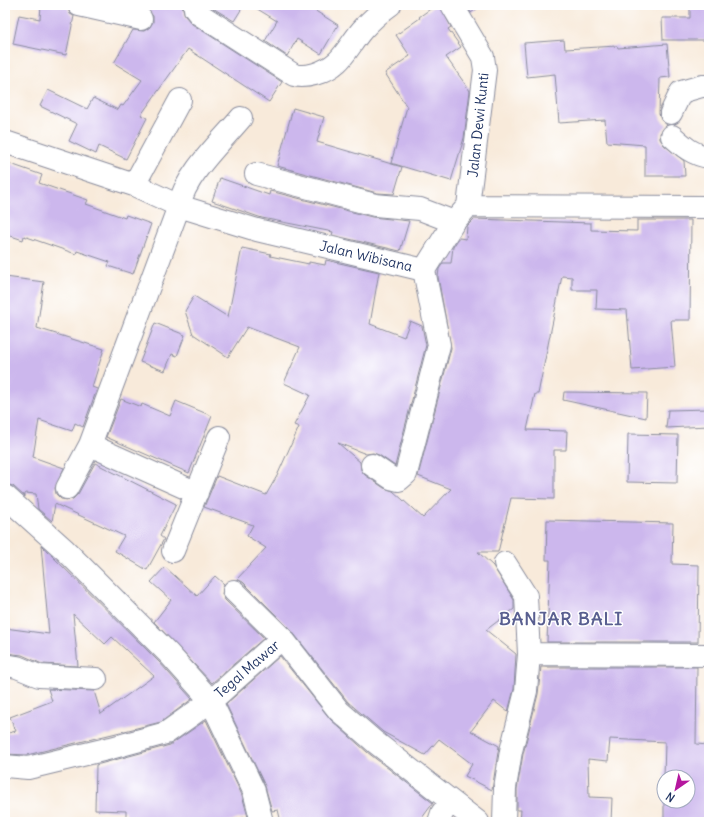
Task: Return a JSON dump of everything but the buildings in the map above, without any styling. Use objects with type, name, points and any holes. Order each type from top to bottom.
[{"type":"street","points":[[79,5],[141,18]]},
{"type":"street","points":[[195,5],[195,9],[199,14],[294,75],[302,76],[319,73],[333,66],[351,48],[361,31],[378,13],[390,5]]},
{"type":"street","name":"Jalan Dewi Kunti","points":[[452,5],[483,57],[485,70],[461,214]]},
{"type":"street","points":[[671,113],[681,92],[702,86],[709,86]]},
{"type":"street","points":[[134,185],[180,100]]},
{"type":"street","points":[[67,488],[90,446],[179,206],[182,193],[190,179],[241,118]]},
{"type":"street","points":[[672,136],[685,149],[709,157]]},
{"type":"street","name":"Jalan Wibisana","points":[[5,142],[134,185],[179,206],[267,233],[424,270],[461,214]]},
{"type":"street","points":[[256,174],[375,205],[461,214],[709,207]]},
{"type":"street","points":[[372,465],[391,478],[399,480],[406,474],[425,406],[439,345],[424,270]]},
{"type":"street","points":[[173,551],[219,437]]},
{"type":"street","points":[[90,446],[197,492]]},
{"type":"street","points":[[5,496],[76,561],[169,654],[211,701],[254,790],[262,822]]},
{"type":"street","points":[[504,822],[505,788],[511,751],[526,691],[529,654],[526,596],[505,563]]},
{"type":"street","points":[[234,591],[282,638]]},
{"type":"street","name":"Tegal Mawar","points":[[5,766],[28,768],[112,748],[166,733],[211,701],[282,638],[339,711],[375,742],[478,822]]},
{"type":"street","points":[[529,654],[709,655]]},
{"type":"street","points":[[5,665],[16,667],[39,676],[96,679]]},
{"type":"street","points":[[439,822],[442,813],[451,801]]},
{"type":"district","name":"BANJAR BALI","points":[[561,618]]}]
